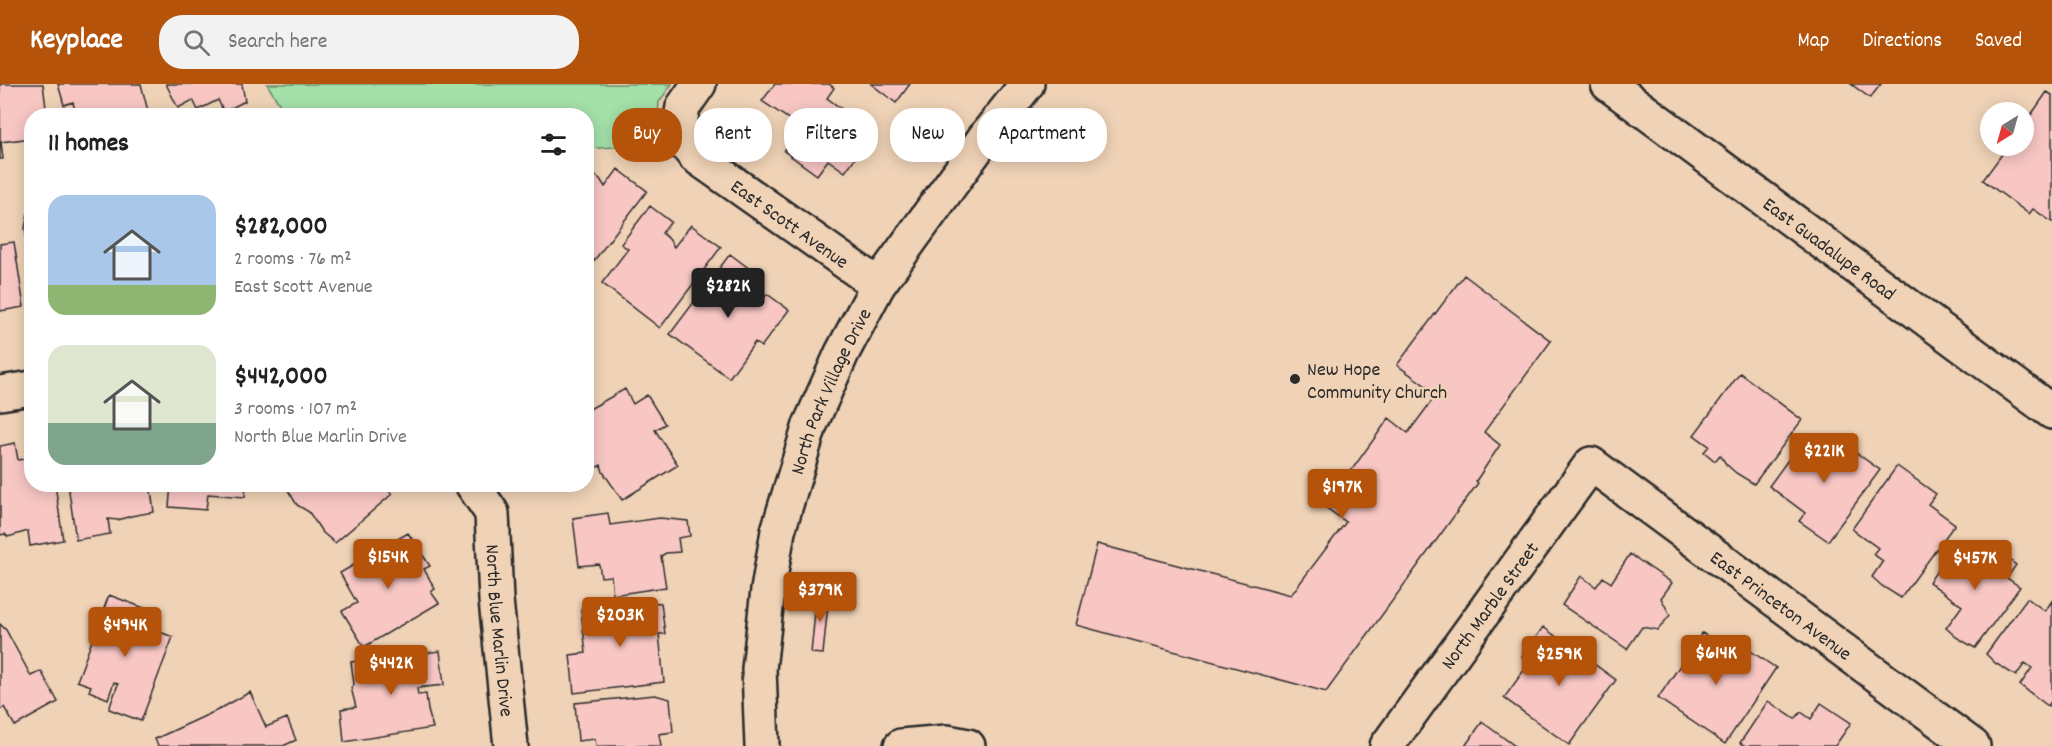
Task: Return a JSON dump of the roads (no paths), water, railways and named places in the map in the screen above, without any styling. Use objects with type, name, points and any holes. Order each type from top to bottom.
[{"type":"street","name":"East Scott Avenue","points":[[699,84],[683,107],[678,135],[695,156],[878,285]]},
{"type":"street","name":"North Park Village Drive","points":[[762,746],[759,669],[768,590],[778,531],[810,425],[842,352],[878,285],[988,133],[1027,84]]},
{"type":"street","name":"East Guadalupe Road","points":[[1608,84],[2052,412]]},
{"type":"street","points":[[0,393],[24,389]]},
{"type":"street","name":"North Marble Street","points":[[1387,746],[1591,464]]},
{"type":"street","name":"East Princeton Avenue","points":[[1591,464],[1973,746]]},
{"type":"street","name":"North Blue Marlin Drive","points":[[478,492],[492,513],[496,600],[511,746]]},
{"type":"street","points":[[901,746],[947,742],[968,746]]},
{"type":"place","name":"New Hope Community Church","points":[[1295,379]]}]
